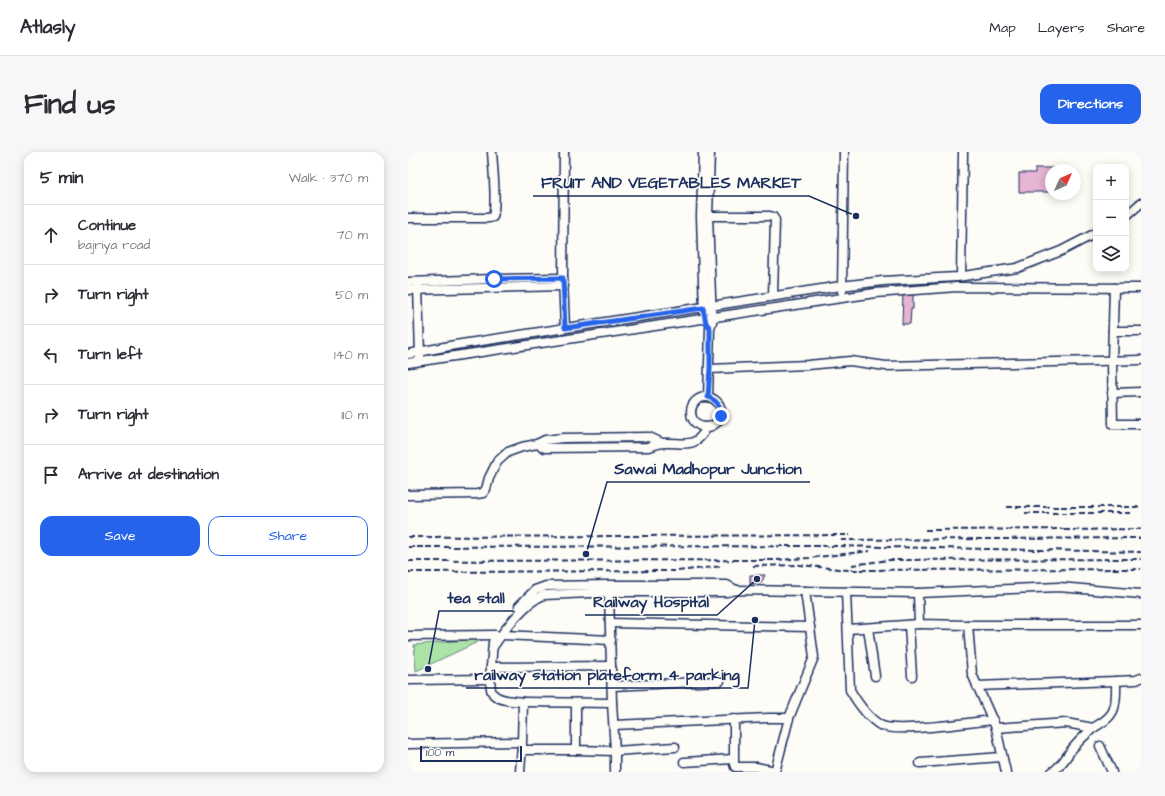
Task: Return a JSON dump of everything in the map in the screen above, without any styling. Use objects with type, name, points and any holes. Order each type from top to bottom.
[{"type":"street","points":[[408,218],[489,218],[492,216],[494,198],[492,152]]},
{"type":"street","points":[[564,152],[563,282],[565,328]]},
{"type":"street","points":[[703,152],[708,317],[706,323],[710,328],[708,397]]},
{"type":"street","points":[[705,216],[710,152]]},
{"type":"street","points":[[842,297],[844,152]]},
{"type":"street","points":[[957,287],[959,276],[963,152]]},
{"type":"street","points":[[1129,213],[1141,203]]},
{"type":"street","points":[[705,216],[773,217],[775,220],[773,296]]},
{"type":"street","points":[[408,354],[455,345],[841,286],[959,276],[1017,268],[1061,251],[1093,235]]},
{"type":"street","points":[[408,282],[418,286]]},
{"type":"street","points":[[408,290],[418,286],[563,282]]},
{"type":"street","points":[[418,286],[421,361]]},
{"type":"street","points":[[408,363],[842,297],[957,287],[1141,288]]},
{"type":"street","points":[[1114,288],[1112,361],[1113,424],[1141,424]]},
{"type":"street","points":[[1113,331],[1141,331]]},
{"type":"street","points":[[710,369],[808,365],[850,361],[886,366],[1141,360]]},
{"type":"street","points":[[1112,393],[1141,392]]},
{"type":"street","points":[[708,397],[717,402],[721,411],[721,416],[716,424],[707,427],[694,421],[692,412],[695,403],[699,399],[708,397]]},
{"type":"street","points":[[408,495],[482,493],[486,490],[489,478],[497,462],[508,452],[537,444],[544,440],[571,438],[649,437],[662,443],[691,443],[698,440],[707,427]]},
{"type":"street","points":[[612,703],[523,702],[495,696],[491,691],[490,679],[493,647],[498,635],[527,597],[535,590],[546,586],[727,585],[736,590]]},
{"type":"street","points":[[498,635],[528,604],[536,598],[550,594],[727,592],[736,590],[918,593],[1059,587],[1141,594]]},
{"type":"street","points":[[734,719],[733,759],[735,767],[756,767],[775,771],[789,718],[814,657],[805,591]]},
{"type":"street","points":[[846,592],[850,690],[867,714],[880,725],[889,728],[918,728],[995,724],[1066,723],[1093,728]]},
{"type":"street","points":[[609,593],[615,751],[614,772]]},
{"type":"street","points":[[918,593],[919,624]]},
{"type":"street","points":[[610,623],[810,628]]},
{"type":"street","points":[[848,629],[919,624],[1141,626]]},
{"type":"street","points":[[909,625],[912,676]]},
{"type":"street","points":[[968,625],[972,674],[995,724],[1006,772]]},
{"type":"street","points":[[868,628],[875,676]]},
{"type":"street","points":[[408,636],[498,635],[611,640]]},
{"type":"street","points":[[492,667],[611,666]]},
{"type":"street","points":[[977,686],[1116,681],[1136,680],[1141,678]]},
{"type":"street","points":[[408,680],[490,679]]},
{"type":"street","points":[[612,686],[720,681]]},
{"type":"street","points":[[1052,772],[1063,763],[1073,749],[1093,728],[1104,723],[1112,712],[1115,704],[1116,681]]},
{"type":"street","points":[[520,772],[523,702]]},
{"type":"street","points":[[576,703],[576,750]]},
{"type":"street","points":[[614,726],[734,719],[789,718]]},
{"type":"street","points":[[408,744],[522,746],[615,751],[675,747]]},
{"type":"street","points":[[1100,746],[1112,772]]},
{"type":"street","points":[[920,763],[1002,757]]},
{"type":"street","points":[[684,762],[733,759]]},
{"type":"green space","points":[[486,638],[416,671],[414,645]]},
{"type":"building","points":[[1035,168],[1045,168],[1045,192],[1019,192],[1019,173],[1035,173]]},
{"type":"building","points":[[903,292],[913,292],[913,309],[911,309],[910,324],[902,324]]},
{"type":"building","points":[[750,575],[765,575],[761,583],[750,584]]},
{"type":"railway","points":[[1007,507],[1141,507]]},
{"type":"railway","points":[[1025,513],[1133,513]]},
{"type":"railway","points":[[925,530],[1069,529]]},
{"type":"railway","points":[[1064,530],[1141,529]]},
{"type":"railway","points":[[408,537],[850,535]]},
{"type":"railway","points":[[841,540],[1141,538]]},
{"type":"railway","points":[[408,547],[835,546],[1141,552]]},
{"type":"railway","points":[[408,561],[776,560],[870,551]]},
{"type":"railway","points":[[852,565],[889,560],[1141,559]]},
{"type":"railway","points":[[753,566],[800,565],[848,570],[1141,569]]},
{"type":"railway","points":[[408,572],[678,571],[722,566]]},
{"type":"place","name":"FRUIT AND VEGETABLES MARKET","points":[[856,216]]},
{"type":"place","name":"Sawai Madhopur Junction","points":[[586,554]]},
{"type":"place","name":"Railway Hospital","points":[[757,579]]},
{"type":"place","name":"railway station plateform 4 parking","points":[[755,620]]},
{"type":"place","name":"tea stall","points":[[428,669]]},
{"type":"route","points":[[494,279],[563,278],[565,328],[703,308],[704,318],[710,328],[708,397],[713,399],[720,406],[721,416]]}]
